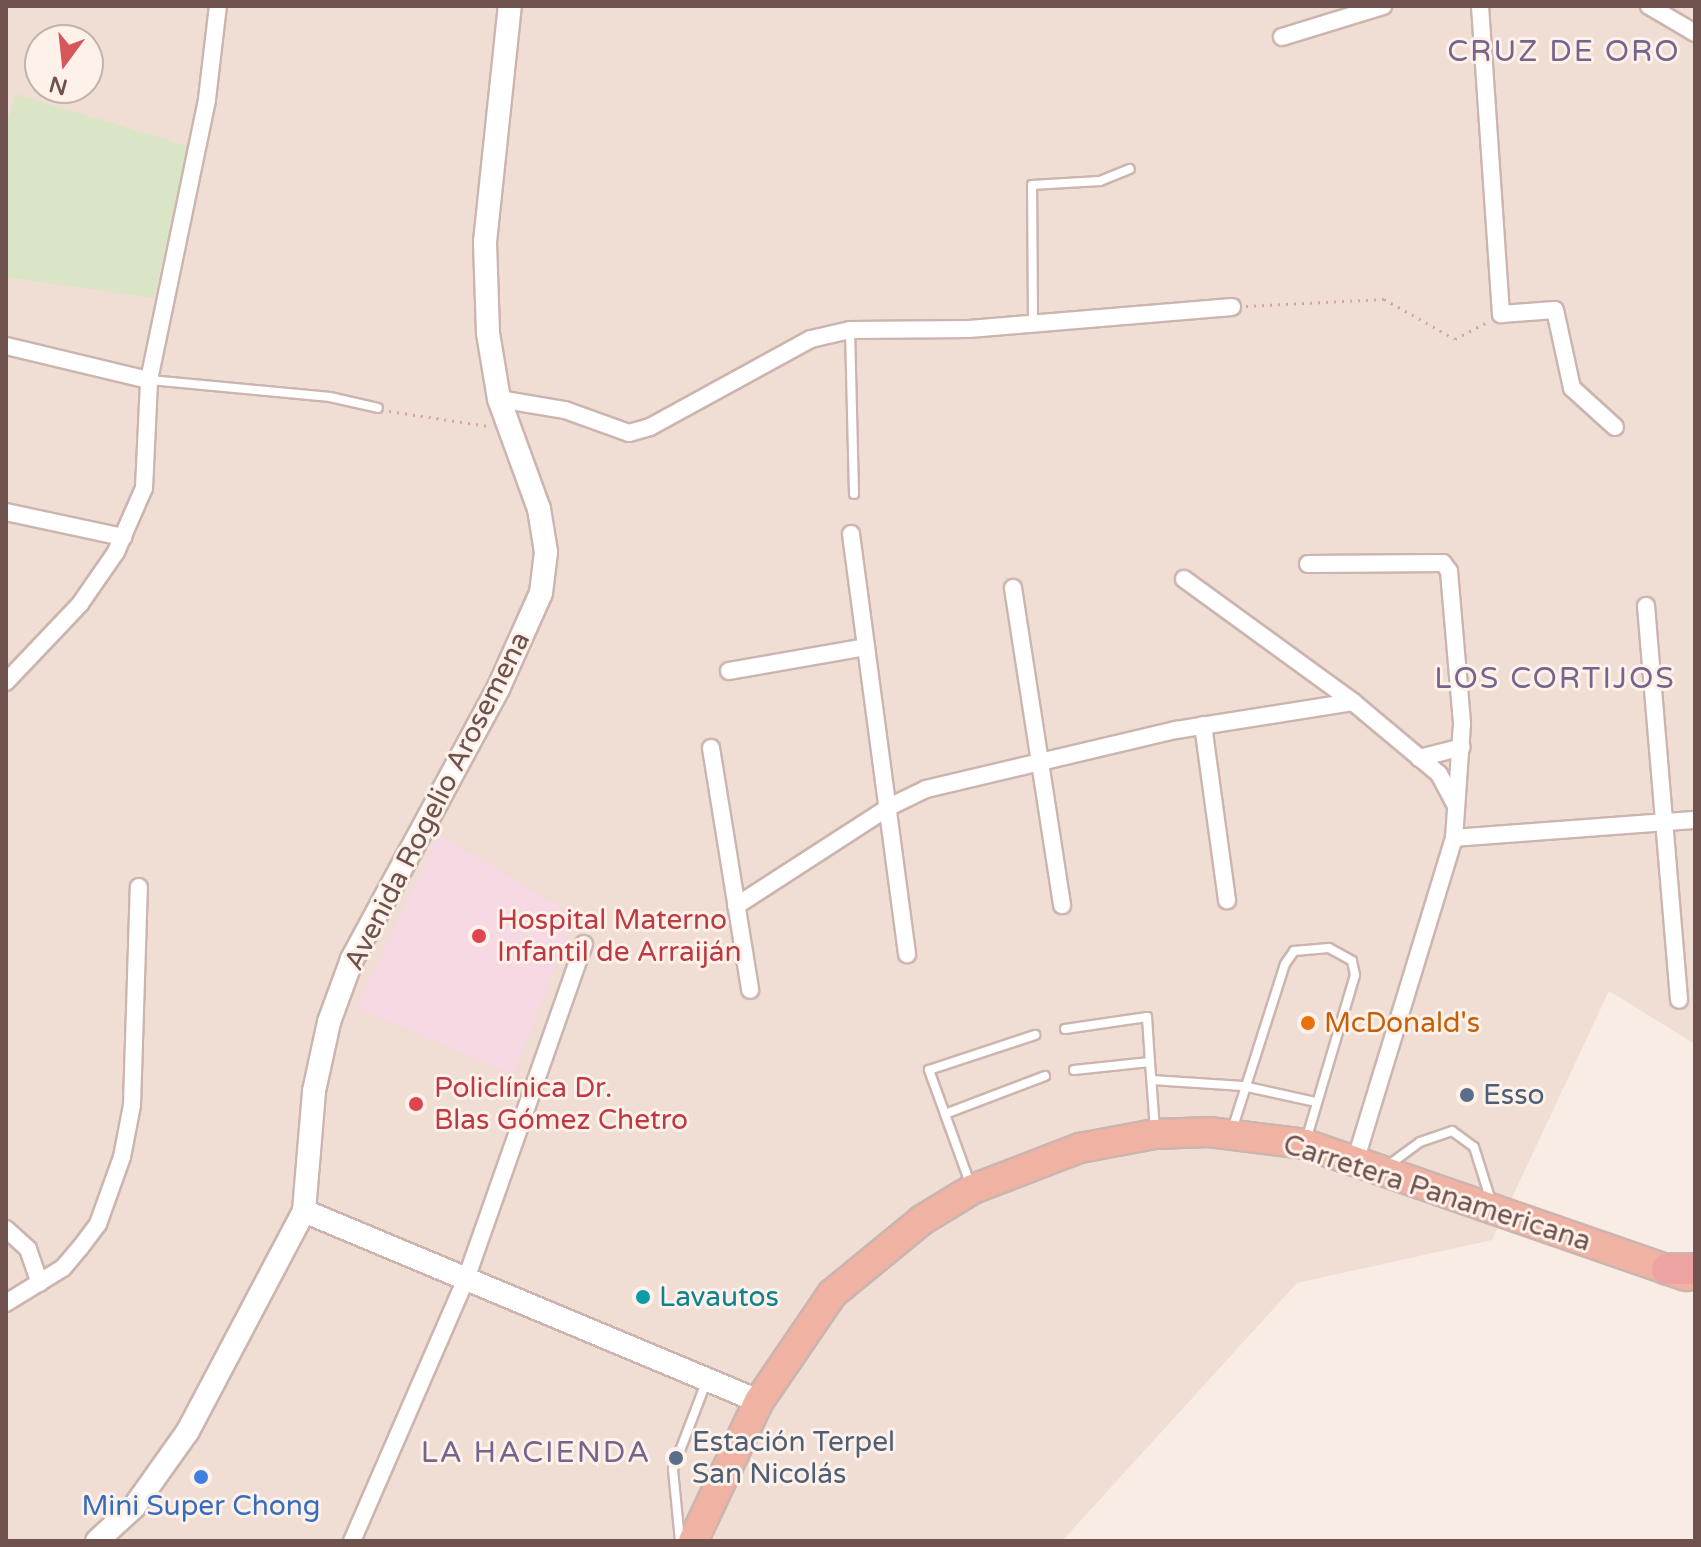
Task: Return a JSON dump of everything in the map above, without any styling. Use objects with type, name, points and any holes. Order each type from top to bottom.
[{"type":"highway","name":"Carretera Panamericana","points":[[693,1541],[759,1401],[832,1294],[922,1220],[973,1189],[1080,1148],[1155,1134],[1231,1133],[1305,1144],[1493,1210],[1686,1272]]},
{"type":"street","points":[[6,682],[80,604],[123,537],[144,488],[149,380],[207,99],[218,6]]},
{"type":"street","name":"Avenida Rogelio Arosemena","points":[[97,1541],[134,1507],[188,1431],[304,1211],[314,1091],[329,1022],[352,959],[498,689],[541,593],[546,552],[539,509],[499,399],[488,333],[485,242],[510,6]]},
{"type":"street","points":[[1282,37],[1383,6]]},
{"type":"street","points":[[1480,6],[1499,229],[1501,314],[1555,310],[1572,388],[1615,427]]},
{"type":"street","points":[[1649,6],[1695,33]]},
{"type":"street","points":[[499,399],[565,410],[629,433],[650,427],[811,339],[850,330],[969,329],[1033,321],[1232,307]]},
{"type":"street","points":[[6,346],[149,380]]},
{"type":"street","points":[[6,512],[123,537]]},
{"type":"street","points":[[851,534],[907,954]]},
{"type":"street","points":[[1308,564],[1443,563],[1449,571],[1462,747],[1454,838],[1355,1162]]},
{"type":"street","points":[[1184,579],[1353,702],[1439,774],[1456,808]]},
{"type":"street","points":[[1013,588],[1062,905]]},
{"type":"street","points":[[1646,606],[1679,1000]]},
{"type":"street","points":[[729,671],[866,647]]},
{"type":"street","points":[[736,906],[889,807],[926,789],[1038,760],[1203,725],[1353,702]]},
{"type":"street","points":[[1203,725],[1227,900]]},
{"type":"street","points":[[1419,758],[1462,747]]},
{"type":"street","points":[[711,748],[750,990]]},
{"type":"street","points":[[1454,838],[1695,820]]},
{"type":"street","points":[[6,1303],[63,1268],[98,1224],[122,1157],[132,1105],[139,887]]},
{"type":"street","points":[[352,1541],[466,1279],[584,944]]},
{"type":"street","points":[[304,1211],[759,1401]]},
{"type":"street","points":[[6,1229],[28,1249],[40,1283]]},
{"type":"lane","points":[[1033,321],[1032,185],[1100,181],[1130,169]]},
{"type":"lane","points":[[850,330],[854,494]]},
{"type":"lane","points":[[149,380],[330,397],[378,408]]},
{"type":"lane","points":[[1231,1133],[1243,1086],[1285,964],[1294,951],[1329,948],[1352,961],[1355,975],[1305,1144]]},
{"type":"lane","points":[[1065,1029],[1147,1017],[1155,1134]]},
{"type":"lane","points":[[973,1189],[929,1070],[1035,1035]]},
{"type":"lane","points":[[1074,1070],[1150,1062]]},
{"type":"lane","points":[[945,1114],[1045,1076]]},
{"type":"lane","points":[[1152,1080],[1243,1086],[1316,1102]]},
{"type":"lane","points":[[1382,1171],[1420,1142],[1452,1131],[1474,1147],[1493,1210]]},
{"type":"lane","points":[[680,1541],[673,1469],[707,1380]]},
{"type":"path","points":[[1232,307],[1384,299],[1455,339],[1501,314]]},
{"type":"path","points":[[378,408],[508,428]]},
{"type":"shaded area","points":[[6,6],[1695,6],[1695,1044],[1609,991],[1492,1240],[1297,1283],[1062,1541],[6,1541]]},
{"type":"shaded area","name":"Hospital Materno Infantil de Arraiján","points":[[438,834],[575,916],[513,1075],[357,1008]]},
{"type":"green space","points":[[15,94],[24,97],[24,104],[48,104],[188,146],[154,298],[6,277],[6,126]]},
{"type":"place","name":"Hospital Materno Infantil de Arraiján","points":[[479,936]]},
{"type":"place","name":"McDonald's","points":[[1308,1023]]},
{"type":"place","name":"Esso","points":[[1467,1095]]},
{"type":"place","name":"Policlínica Dr. Blas Gómez Chetro","points":[[416,1104]]},
{"type":"place","name":"Lavautos","points":[[643,1297]]},
{"type":"place","name":"Estación Terpel San Nicolás","points":[[676,1458]]},
{"type":"place","name":"Mini Super Chong","points":[[201,1477]]},
{"type":"district","name":"CRUZ DE ORO","points":[[1564,52]]},
{"type":"district","name":"LOS CORTIJOS","points":[[1555,679]]},
{"type":"district","name":"LA HACIENDA","points":[[536,1453]]}]
